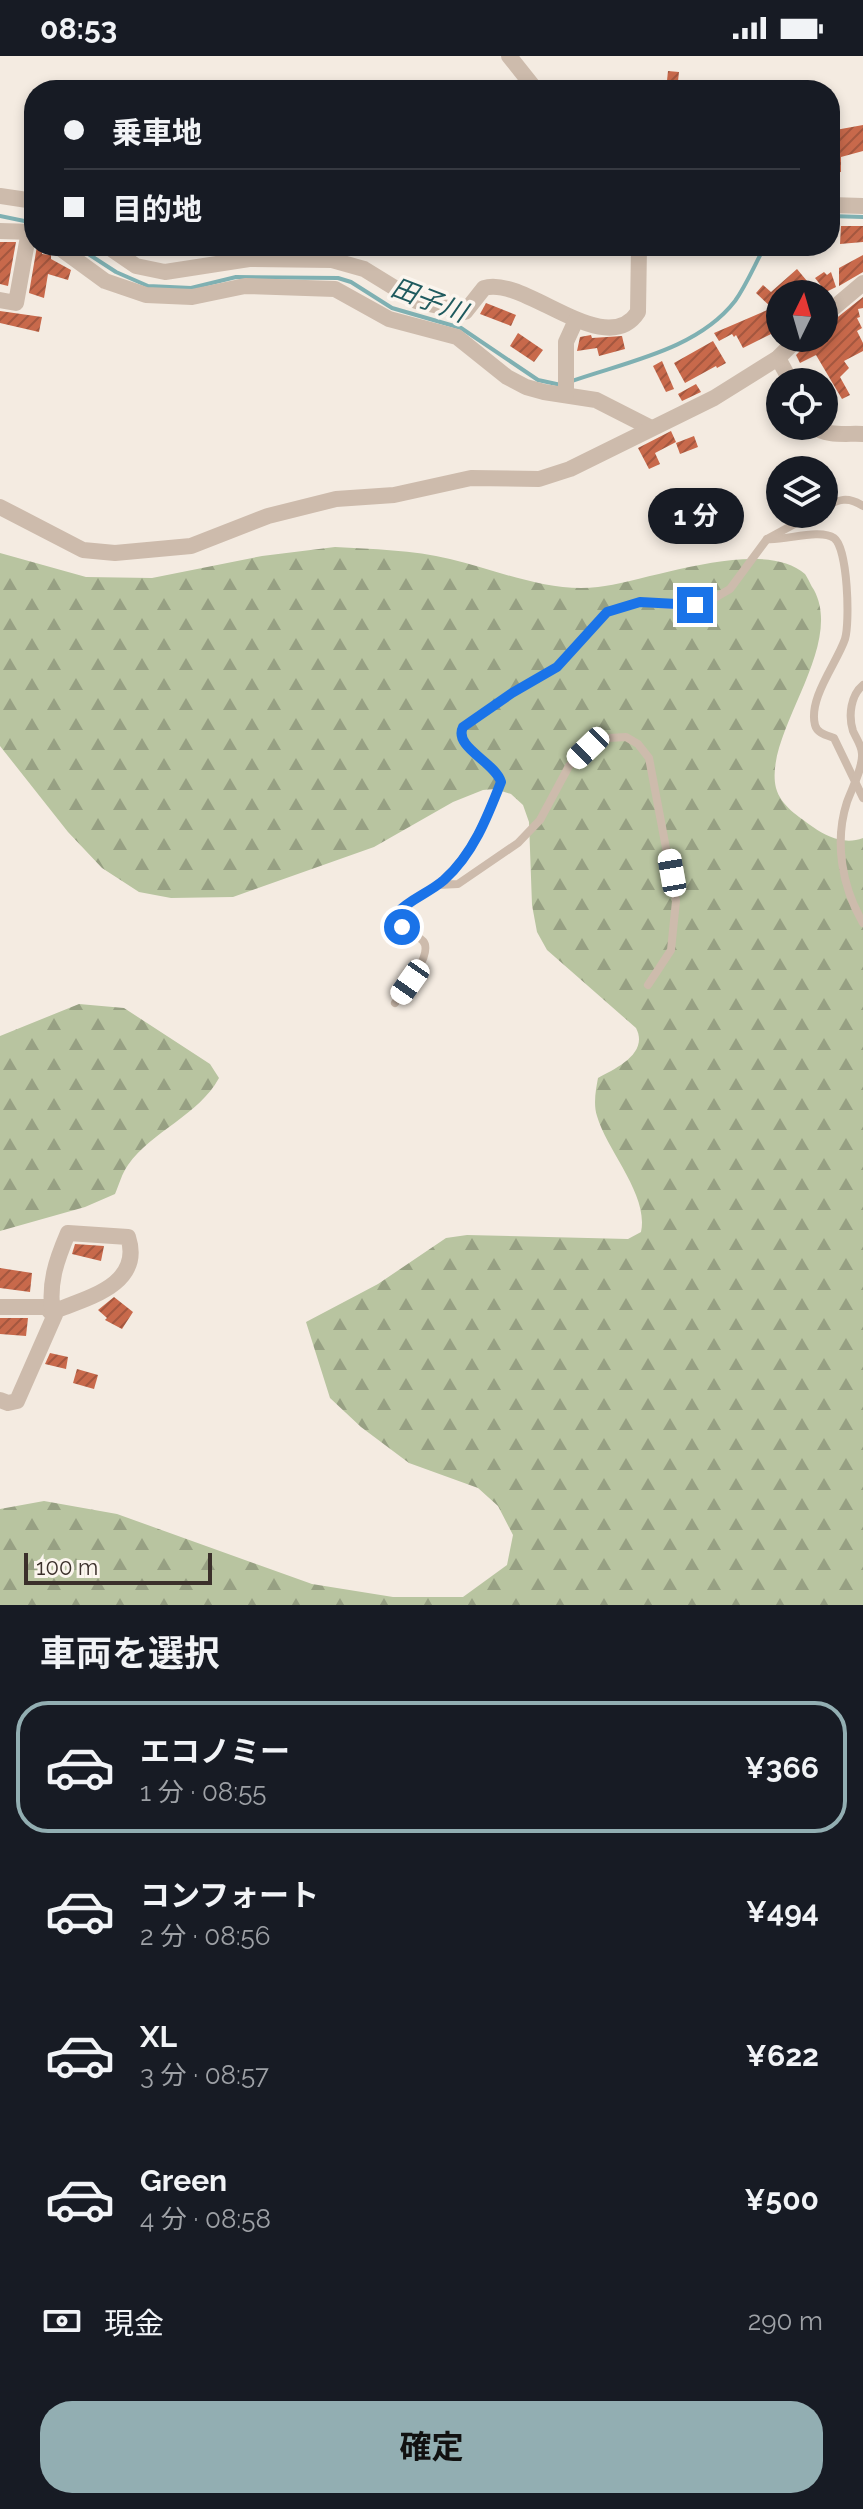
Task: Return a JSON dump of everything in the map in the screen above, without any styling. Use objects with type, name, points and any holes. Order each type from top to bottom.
[{"type":"street","points":[[509,56],[528,80]]},
{"type":"street","points":[[0,196],[24,200]]},
{"type":"street","points":[[840,205],[863,206]]},
{"type":"street","points":[[0,231],[24,232]]},
{"type":"street","points":[[0,300],[16,303],[26,256]]},
{"type":"street","points":[[71,256],[105,281],[146,295],[192,297],[245,286],[335,289],[389,319],[457,337],[516,382],[536,390],[596,400],[651,428]]},
{"type":"street","points":[[122,256],[136,266],[165,272],[249,259],[332,260],[364,269],[416,301],[442,308],[465,312],[479,292],[490,285],[604,328],[634,318],[639,303],[639,256]]},
{"type":"street","points":[[838,304],[863,283]]},
{"type":"street","points":[[566,394],[566,342],[576,320]]},
{"type":"street","points":[[0,507],[83,550],[115,553],[179,549],[213,539],[268,516],[316,503],[394,495],[471,478],[525,480],[554,476],[714,398],[784,352]]},
{"type":"street","points":[[778,358],[783,368]]},
{"type":"street","points":[[838,433],[863,434]]},
{"type":"street","points":[[0,1400],[13,1403],[19,1397],[57,1310],[114,1284],[125,1275],[133,1250],[128,1237],[68,1233],[54,1266],[53,1315]]},
{"type":"street","points":[[0,1307],[46,1307],[53,1315]]},
{"type":"lane","points":[[838,501],[843,499],[863,506]]},
{"type":"lane","points":[[395,1003],[426,956],[426,946],[422,940],[402,927],[397,913],[406,903],[437,885],[463,860],[486,819],[501,782],[485,761],[461,740],[463,727],[557,667],[607,612],[640,602],[695,605],[711,600],[730,589],[767,539],[787,528]]},
{"type":"lane","points":[[767,539],[822,535],[836,539],[840,545],[847,581],[846,635],[823,682],[815,726],[819,732],[834,738],[863,798]]},
{"type":"lane","points":[[863,685],[854,695],[852,711],[852,728],[863,755],[844,812],[842,859],[847,889],[863,923]]},
{"type":"lane","points":[[437,885],[458,884],[518,843],[540,820],[569,766],[588,748],[609,738],[626,737],[638,744],[649,758],[676,901],[671,950],[648,985]]},
{"type":"green space","points":[[335,547],[436,556],[542,584],[579,588],[619,583],[704,564],[762,559],[786,563],[805,574],[814,590],[821,613],[819,638],[781,742],[775,766],[776,788],[786,805],[818,831],[843,840],[863,838],[863,1605],[0,1605],[0,1509],[44,1501],[117,1514],[312,1584],[393,1597],[463,1597],[507,1565],[513,1535],[498,1506],[478,1488],[409,1463],[361,1427],[330,1398],[306,1322],[378,1284],[446,1238],[467,1235],[628,1239],[641,1232],[639,1203],[602,1130],[595,1102],[598,1078],[629,1059],[635,1052],[639,1037],[636,1028],[547,950],[537,932],[532,905],[529,822],[523,805],[511,794],[495,789],[483,790],[453,802],[374,847],[233,897],[171,898],[139,892],[102,868],[68,832],[0,746],[0,553],[86,577],[152,578],[262,556]]},
{"type":"green space","points":[[79,1004],[124,1008],[210,1064],[219,1078],[200,1102],[138,1153],[126,1168],[115,1194],[85,1207],[0,1231],[0,1036]]},
{"type":"building","points":[[668,71],[679,72],[678,80],[667,80]]},
{"type":"building","points":[[863,125],[863,151],[841,157],[840,172],[840,129]]},
{"type":"building","points":[[841,226],[863,226],[863,242],[840,244]]},
{"type":"building","points":[[0,242],[16,242],[8,286],[0,284]]},
{"type":"building","points":[[863,255],[863,272],[839,286],[839,268]]},
{"type":"building","points":[[35,256],[51,256],[51,259],[71,270],[68,280],[48,274],[44,298],[29,293]]},
{"type":"building","points":[[797,269],[806,280],[785,280]]},
{"type":"building","points":[[824,272],[827,275],[831,272],[834,280],[817,280],[815,278]]},
{"type":"building","points":[[763,285],[766,288],[766,302],[756,293]]},
{"type":"building","points":[[863,297],[863,308],[858,309],[860,317],[857,318],[862,328],[857,331],[863,351],[844,361],[849,368],[840,377],[850,395],[842,399],[838,392],[838,368],[824,368],[816,355],[800,363],[796,355],[799,352],[838,352],[838,317]]},
{"type":"building","points":[[486,303],[516,315],[511,326],[480,314]]},
{"type":"building","points":[[0,311],[42,317],[39,332],[0,323]]},
{"type":"building","points":[[766,311],[766,336],[743,348],[736,335],[719,341],[714,333]]},
{"type":"building","points":[[518,333],[543,350],[534,362],[510,346]]},
{"type":"building","points":[[591,335],[592,338],[622,336],[625,349],[599,356],[597,348],[577,351],[580,337]]},
{"type":"building","points":[[713,341],[726,363],[685,383],[674,363]]},
{"type":"building","points":[[662,361],[674,389],[666,392],[653,366]]},
{"type":"building","points":[[696,384],[701,392],[682,401],[678,394]]},
{"type":"building","points":[[671,431],[676,442],[655,453],[660,464],[649,469],[638,448]]},
{"type":"building","points":[[694,436],[698,447],[680,454],[676,443]]},
{"type":"building","points":[[75,1244],[104,1246],[101,1261],[72,1254]]},
{"type":"building","points":[[0,1268],[32,1273],[30,1292],[0,1288]]},
{"type":"building","points":[[114,1297],[133,1312],[122,1329],[105,1320],[107,1318],[98,1310]]},
{"type":"building","points":[[0,1318],[28,1318],[26,1336],[0,1334]]},
{"type":"building","points":[[50,1353],[68,1357],[66,1369],[45,1364]]},
{"type":"building","points":[[77,1369],[98,1375],[94,1389],[73,1383]]},
{"type":"waterway","name":"田子川","points":[[0,216],[24,221]]},
{"type":"waterway","name":"田子川","points":[[840,216],[863,217]]},
{"type":"waterway","name":"田子川","points":[[91,256],[116,272],[148,286],[191,288],[236,277],[338,278],[351,282],[392,308],[461,328],[538,380],[561,385]]},
{"type":"waterway","name":"田子川","points":[[569,382],[636,361],[701,332],[735,301],[760,256]]},
{"type":"route","points":[[402,927],[397,913],[406,903],[437,885],[463,860],[476,840],[501,782],[485,761],[461,740],[463,727],[557,667],[607,612],[640,602],[695,605]]}]
